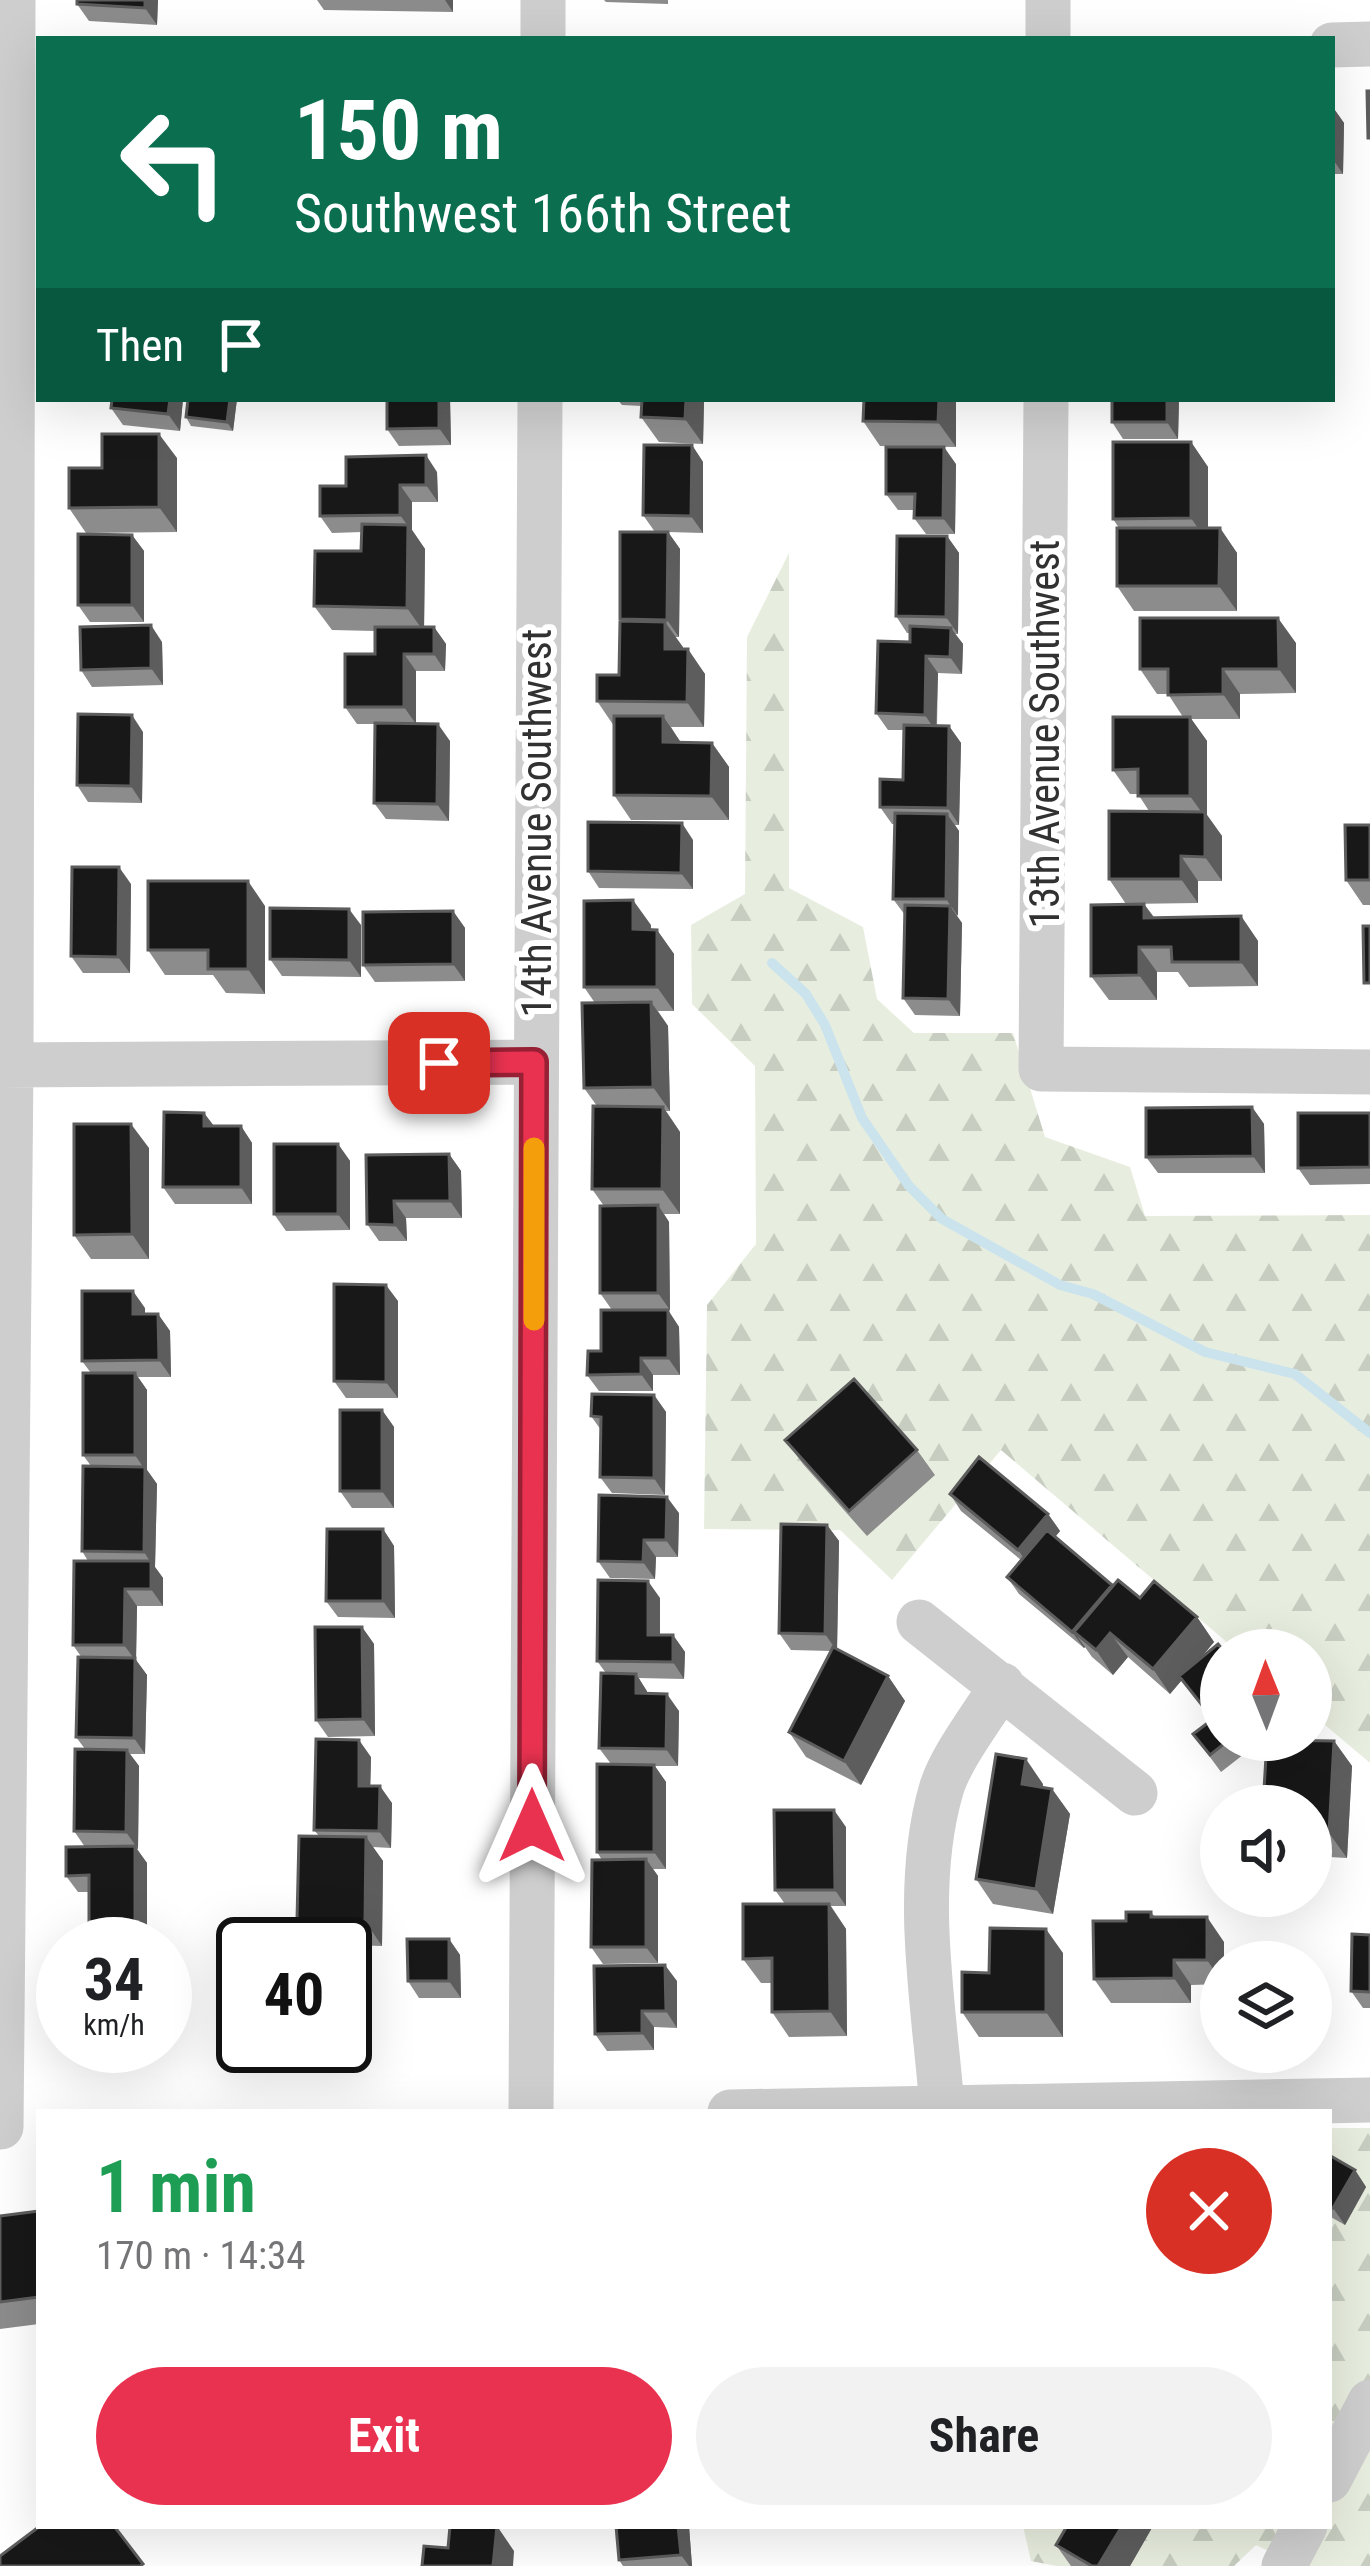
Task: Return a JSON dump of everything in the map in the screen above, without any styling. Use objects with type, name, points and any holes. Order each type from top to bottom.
[{"type":"street","points":[[13,0],[17,96],[0,2127],[36,2126]]},
{"type":"street","points":[[542,0],[543,36]]},
{"type":"street","points":[[1048,0],[1048,36]]},
{"type":"street","points":[[1335,45],[1370,44]]},
{"type":"street","name":"14th Avenue Southwest","points":[[531,2109],[540,402]]},
{"type":"street","name":"13th Avenue Southwest","points":[[1046,402],[1042,1069],[1370,1072]]},
{"type":"street","points":[[6,1065],[534,1062]]},
{"type":"street","points":[[919,1622],[1136,1793]]},
{"type":"street","points":[[942,2107],[927,1908],[931,1842],[942,1786],[1002,1685]]},
{"type":"street","points":[[857,2109],[1370,2100]]},
{"type":"street","points":[[1332,2474],[1370,2402]]},
{"type":"street","points":[[1284,2566],[1303,2529]]},
{"type":"green space","points":[[789,553],[789,888],[863,927],[877,999],[914,1033],[1013,1033],[1045,1137],[1130,1167],[1145,1216],[1370,1215],[1370,1763],[1332,1731],[1332,1629],[1211,1629],[1001,1450],[892,1580],[840,1530],[704,1529],[707,1305],[756,1244],[755,1066],[692,1004],[691,925],[745,894],[747,637]]},
{"type":"green space","points":[[1332,2128],[1370,2128],[1370,2566],[1300,2566],[1256,2545],[1234,2566],[1056,2566],[1031,2561],[1024,2529],[1332,2529]]},
{"type":"building","points":[[77,0],[145,0],[145,8],[77,4]]},
{"type":"building","points":[[1370,91],[1370,138],[1368,138]]},
{"type":"building","points":[[112,402],[170,402],[168,414],[111,408]]},
{"type":"building","points":[[188,402],[230,402],[227,422],[186,417]]},
{"type":"building","points":[[387,402],[439,402],[439,428],[387,429]]},
{"type":"building","points":[[642,402],[686,402],[685,419],[641,417]]},
{"type":"building","points":[[864,402],[939,402],[938,422],[863,421]]},
{"type":"building","points":[[1112,402],[1167,402],[1167,422],[1112,422]]},
{"type":"building","points":[[102,434],[159,434],[159,507],[69,508],[69,468],[102,468]]},
{"type":"building","points":[[1113,442],[1191,442],[1191,518],[1113,519]]},
{"type":"building","points":[[644,445],[692,445],[691,516],[643,515]]},
{"type":"building","points":[[886,447],[944,447],[943,518],[914,518],[915,494],[886,494]]},
{"type":"building","points":[[426,455],[426,485],[400,485],[400,515],[320,516],[320,486],[346,486],[346,457]]},
{"type":"building","points":[[362,524],[408,525],[407,608],[314,606],[315,551],[361,551]]},
{"type":"building","points":[[1117,528],[1220,528],[1219,586],[1117,586]]},
{"type":"building","points":[[620,532],[668,532],[667,620],[620,619]]},
{"type":"building","points":[[78,534],[132,535],[132,605],[78,605]]},
{"type":"building","points":[[897,536],[947,536],[946,617],[896,616]]},
{"type":"building","points":[[1140,618],[1278,618],[1279,669],[1223,669],[1223,694],[1168,695],[1168,669],[1140,669]]},
{"type":"building","points":[[620,621],[665,622],[665,649],[688,649],[687,702],[597,701],[597,675],[619,675]]},
{"type":"building","points":[[151,625],[151,668],[81,670],[80,627]]},
{"type":"building","points":[[910,626],[951,628],[950,657],[926,656],[925,715],[876,713],[878,641],[910,642]]},
{"type":"building","points":[[375,627],[434,627],[434,654],[404,654],[404,707],[345,707],[345,654],[375,654]]},
{"type":"building","points":[[78,714],[132,715],[131,786],[77,785]]},
{"type":"building","points":[[614,716],[663,716],[663,742],[712,743],[711,796],[614,795]]},
{"type":"building","points":[[1113,717],[1190,717],[1190,796],[1138,796],[1138,769],[1113,770]]},
{"type":"building","points":[[375,723],[438,724],[437,804],[374,803]]},
{"type":"building","points":[[904,725],[949,726],[948,808],[880,807],[880,779],[903,780]]},
{"type":"building","points":[[1109,811],[1205,812],[1205,857],[1181,856],[1181,879],[1109,879]]},
{"type":"building","points":[[895,813],[947,814],[946,899],[893,899]]},
{"type":"building","points":[[588,822],[682,823],[681,873],[588,871]]},
{"type":"building","points":[[1345,825],[1370,825],[1370,880],[1346,880]]},
{"type":"building","points":[[72,867],[119,867],[118,957],[71,956]]},
{"type":"building","points":[[148,881],[248,881],[248,969],[208,969],[208,950],[148,950]]},
{"type":"building","points":[[633,900],[633,929],[657,930],[657,987],[584,987],[584,901]]},
{"type":"building","points":[[1144,904],[1144,918],[1241,916],[1241,962],[1172,962],[1171,947],[1139,947],[1139,975],[1091,976],[1091,905]]},
{"type":"building","points":[[905,905],[950,906],[948,999],[903,998]]},
{"type":"building","points":[[270,908],[349,909],[349,960],[270,959]]},
{"type":"building","points":[[453,911],[453,964],[363,965],[363,912]]},
{"type":"building","points":[[1363,926],[1370,926],[1370,983],[1364,983]]},
{"type":"building","points":[[651,1002],[653,1087],[584,1088],[582,1003]]},
{"type":"building","points":[[593,1106],[663,1107],[662,1189],[592,1189]]},
{"type":"building","points":[[1252,1107],[1253,1156],[1146,1157],[1146,1108]]},
{"type":"building","points":[[164,1112],[204,1113],[204,1126],[241,1126],[241,1187],[163,1187]]},
{"type":"building","points":[[1298,1113],[1370,1113],[1370,1167],[1298,1168]]},
{"type":"building","points":[[74,1124],[131,1124],[132,1234],[74,1235]]},
{"type":"building","points":[[274,1144],[338,1144],[338,1214],[274,1214]]},
{"type":"building","points":[[449,1154],[450,1201],[394,1201],[395,1225],[367,1224],[366,1155]]},
{"type":"building","points":[[658,1205],[658,1293],[600,1293],[600,1206]]},
{"type":"building","points":[[334,1284],[386,1285],[386,1382],[334,1381]]},
{"type":"building","points":[[82,1291],[133,1291],[133,1314],[158,1314],[159,1360],[82,1361]]},
{"type":"building","points":[[601,1310],[668,1310],[668,1358],[641,1358],[641,1374],[587,1375],[588,1351],[601,1351]]},
{"type":"building","points":[[83,1373],[135,1373],[135,1455],[83,1455]]},
{"type":"building","points":[[854,1379],[917,1450],[849,1511],[785,1440]]},
{"type":"building","points":[[592,1394],[654,1395],[654,1478],[600,1477],[601,1417],[591,1416]]},
{"type":"building","points":[[340,1410],[382,1410],[382,1491],[340,1491]]},
{"type":"building","points":[[979,1457],[1048,1514],[1018,1550],[950,1494]]},
{"type":"building","points":[[83,1466],[145,1467],[144,1552],[82,1551]]},
{"type":"building","points":[[599,1495],[667,1497],[666,1540],[644,1540],[643,1562],[598,1561]]},
{"type":"building","points":[[781,1524],[827,1525],[825,1634],[779,1633]]},
{"type":"building","points":[[327,1529],[383,1529],[383,1601],[326,1601]]},
{"type":"building","points":[[1047,1530],[1112,1585],[1072,1632],[1007,1577]]},
{"type":"building","points":[[74,1561],[151,1561],[151,1589],[125,1589],[124,1645],[73,1645]]},
{"type":"building","points":[[598,1580],[648,1581],[648,1635],[673,1635],[673,1662],[597,1661]]},
{"type":"building","points":[[1118,1580],[1140,1598],[1154,1581],[1197,1617],[1153,1669],[1110,1633],[1096,1650],[1074,1632]]},
{"type":"building","points":[[315,1627],[362,1627],[363,1719],[316,1720]]},
{"type":"building","points":[[833,1647],[888,1676],[844,1761],[789,1732]]},
{"type":"building","points":[[78,1657],[135,1658],[134,1738],[76,1737]]},
{"type":"building","points":[[1200,1659],[1200,1703],[1179,1676]]},
{"type":"building","points":[[601,1673],[636,1674],[636,1693],[667,1694],[666,1749],[599,1748]]},
{"type":"building","points":[[316,1739],[359,1740],[359,1786],[380,1786],[379,1831],[314,1830]]},
{"type":"building","points":[[1334,1741],[1332,1785],[1264,1785],[1266,1761],[1332,1761]]},
{"type":"building","points":[[75,1749],[127,1750],[126,1832],[74,1831]]},
{"type":"building","points":[[996,1754],[1026,1759],[1022,1784],[1052,1789],[1036,1889],[976,1879]]},
{"type":"building","points":[[597,1764],[654,1765],[654,1852],[597,1852]]},
{"type":"building","points":[[774,1810],[834,1810],[835,1890],[775,1890]]},
{"type":"building","points":[[299,1836],[366,1837],[365,1917],[297,1917]]},
{"type":"building","points":[[135,1846],[135,1917],[89,1917],[89,1875],[66,1876],[66,1847]]},
{"type":"building","points":[[646,1859],[646,1947],[591,1947],[592,1860]]},
{"type":"building","points":[[743,1904],[829,1904],[830,2011],[772,2012],[772,1958],[743,1959]]},
{"type":"building","points":[[1126,1912],[1207,1917],[1207,1941],[1200,1941],[1200,1960],[1174,1960],[1174,1978],[1094,1979],[1093,1921],[1126,1921]]},
{"type":"building","points":[[990,1928],[1046,1929],[1046,2012],[962,2012],[962,1972],[989,1973]]},
{"type":"building","points":[[1352,1934],[1370,1935],[1370,1992],[1351,1991]]},
{"type":"building","points":[[407,1939],[449,1939],[449,1981],[408,1981]]},
{"type":"building","points":[[665,1965],[666,2011],[642,2011],[642,2033],[595,2034],[594,1966]]},
{"type":"building","points":[[1332,2157],[1355,2170],[1332,2208]]},
{"type":"building","points":[[36,2211],[36,2297],[0,2302],[0,2216]]},
{"type":"building","points":[[36,2529],[116,2529],[143,2564],[0,2566],[0,2556]]},
{"type":"building","points":[[450,2529],[497,2529],[493,2566],[422,2566],[424,2546],[448,2548]]},
{"type":"building","points":[[616,2529],[678,2529],[681,2555],[619,2560]]},
{"type":"building","points":[[1065,2529],[1120,2529],[1098,2566],[1056,2545]]},
{"type":"waterway","points":[[772,963],[806,994],[825,1025],[862,1118],[909,1186],[942,1219],[1060,1285],[1093,1294],[1205,1352],[1295,1374],[1370,1433]]},
{"type":"slow traffic","points":[[534,1148],[534,1320]]},
{"type":"route","points":[[439,1063],[534,1062],[532,1826]]}]
